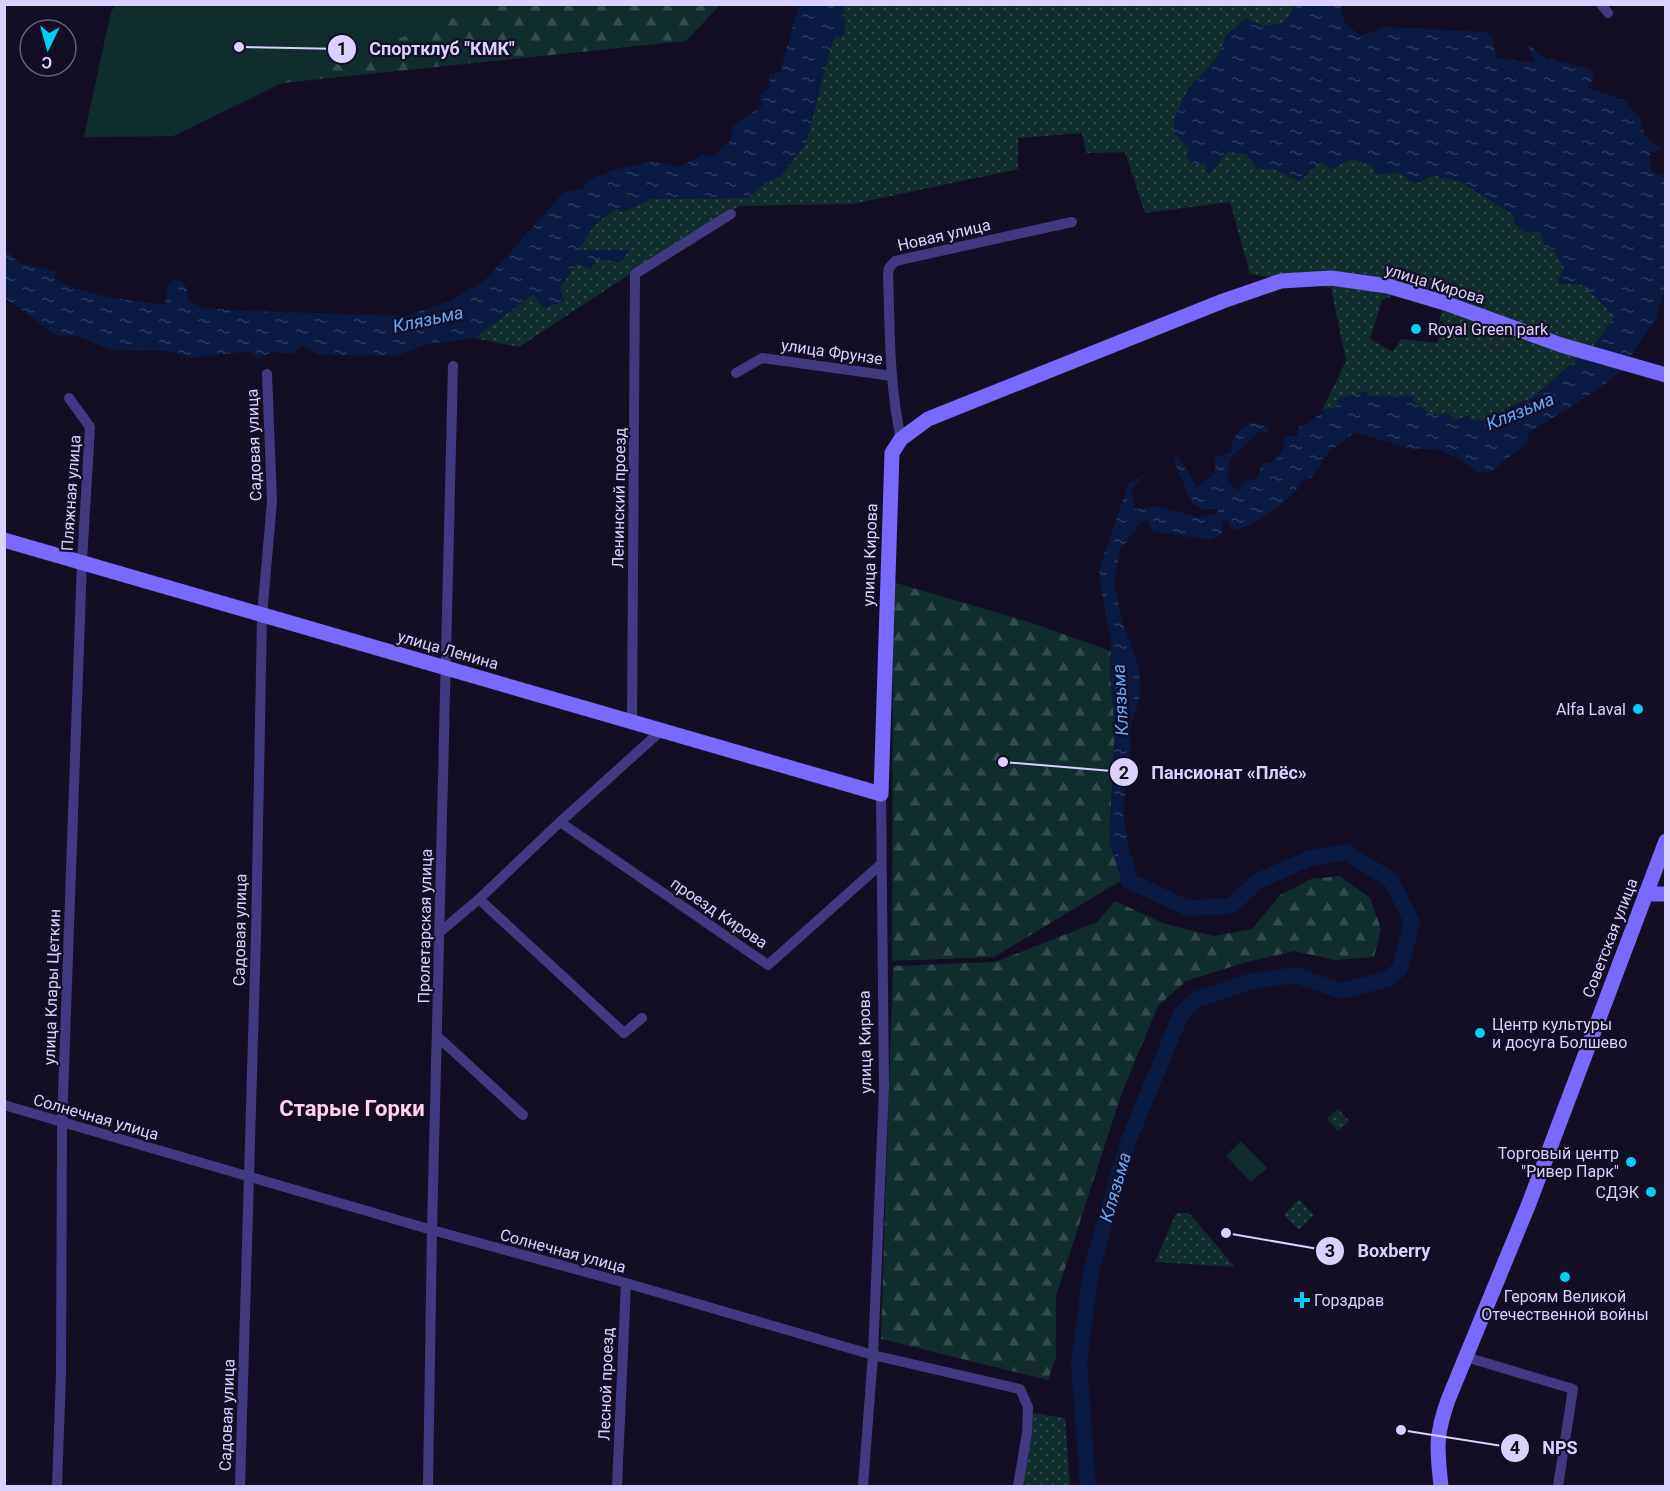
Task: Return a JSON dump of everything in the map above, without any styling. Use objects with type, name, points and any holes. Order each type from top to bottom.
[{"type":"street","name":"Ленинский проезд","points":[[632,722],[636,274],[731,214]]},
{"type":"street","name":"Новая улица","points":[[900,439],[892,376],[888,275],[891,264],[895,261],[1072,222]]},
{"type":"street","name":"улица Кирова","points":[[863,1486],[873,1355],[884,1088],[880,865],[891,470],[892,453],[900,439],[928,419],[1223,301],[1281,281],[1331,278],[1388,286],[1445,303],[1561,345],[1665,375]]},
{"type":"street","name":"улица Фрунзе","points":[[736,373],[762,358],[892,376]]},
{"type":"street","name":"Пролетарская улица","points":[[428,1486],[453,366]]},
{"type":"street","name":"Садовая улица","points":[[240,1486],[262,615],[272,501],[267,374]]},
{"type":"street","name":"Пляжная улица","points":[[69,398],[90,427],[82,561]]},
{"type":"street","name":"улица Ленина","points":[[4,540],[881,794]]},
{"type":"street","name":"улица Клары Цеткин","points":[[57,1486],[61,1374],[62,1124],[82,561]]},
{"type":"street","points":[[440,932],[479,899],[662,730]]},
{"type":"street","name":"проезд Кирова","points":[[560,822],[768,965],[880,865]]},
{"type":"street","name":"Советская улица","points":[[1441,1486],[1437,1448],[1439,1426],[1448,1400],[1536,1185],[1645,894],[1659,878],[1665,841]]},
{"type":"street","points":[[1645,894],[1665,894]]},
{"type":"street","points":[[479,899],[624,1033],[642,1018]]},
{"type":"street","points":[[438,1037],[523,1115]]},
{"type":"street","name":"Солнечная улица","points":[[4,1105],[62,1124],[873,1355],[1020,1389],[1028,1407],[1027,1433],[1018,1486]]},
{"type":"street","name":"Лесной проезд","points":[[617,1486],[626,1284]]},
{"type":"street","points":[[1466,1357],[1573,1389],[1558,1486]]},
{"type":"green space","points":[[842,4],[1293,5],[1292,12],[1284,23],[1264,26],[1246,19],[1226,36],[1218,57],[1188,89],[1208,174],[1228,151],[1247,154],[1257,169],[1273,169],[1300,181],[1322,160],[1330,169],[1352,159],[1372,165],[1376,174],[1401,172],[1418,183],[1432,175],[1461,182],[1540,231],[1546,247],[1553,249],[1564,267],[1615,316],[1595,344],[1532,398],[1485,421],[1455,421],[1449,414],[1429,413],[1412,400],[1415,396],[1369,396],[1322,410],[1346,361],[1331,288],[1250,274],[1230,202],[1145,213],[1125,152],[1086,153],[1082,133],[1018,138],[1018,169],[853,204],[740,206],[519,347],[474,338],[533,294],[544,308],[564,301],[560,288],[577,263],[597,259],[621,262],[629,251],[579,251],[594,226],[617,208],[623,212],[651,199],[748,198],[765,183],[781,176],[806,143],[830,49],[835,36],[843,37],[845,23]],"holes":[[[1394,295],[1443,308],[1439,320],[1444,322],[1437,343],[1401,339],[1393,352],[1370,339],[1382,300]]]},
{"type":"green space","points":[[116,5],[720,5],[686,41],[282,83],[173,136],[84,137],[111,12]]},
{"type":"green space","points":[[116,5],[487,5],[282,83],[173,136],[84,137],[111,12]]},
{"type":"green space","points":[[893,582],[1032,623],[1111,651],[1110,672],[1115,732],[1109,842],[1122,880],[994,957],[892,961]]},
{"type":"green space","points":[[1340,876],[1370,898],[1381,929],[1374,957],[1335,960],[1294,951],[1243,963],[1186,981],[1158,1006],[1121,1095],[1056,1296],[1056,1357],[1048,1380],[881,1339],[893,966],[995,962],[1097,922],[1115,901],[1165,924],[1214,936],[1252,929],[1280,895],[1311,879]]},
{"type":"green space","points":[[1338,1109],[1349,1121],[1338,1131],[1327,1119]]},
{"type":"green space","points":[[1241,1141],[1267,1168],[1251,1182],[1226,1156]]},
{"type":"green space","points":[[1299,1199],[1314,1215],[1299,1230],[1284,1215]]},
{"type":"green space","points":[[1176,1213],[1189,1213],[1235,1267],[1155,1262]]},
{"type":"green space","points":[[1033,1413],[1065,1418],[1070,1486],[1023,1486]]},
{"type":"water","points":[[799,5],[842,5],[845,23],[843,37],[835,36],[830,49],[806,143],[781,176],[765,183],[748,198],[651,199],[623,212],[616,208],[594,226],[580,250],[629,250],[621,262],[597,259],[591,269],[577,263],[560,288],[564,301],[543,308],[533,294],[474,338],[428,344],[396,356],[319,355],[302,346],[293,354],[273,352],[256,359],[250,351],[192,358],[169,351],[110,350],[81,337],[55,335],[5,298],[5,250],[20,263],[55,271],[55,279],[81,290],[108,297],[165,305],[168,283],[178,278],[187,288],[187,300],[203,308],[406,316],[453,300],[485,280],[565,191],[582,189],[588,180],[614,170],[656,161],[680,167],[703,154],[713,157],[730,141],[733,125],[762,106],[759,96],[769,87],[770,75],[780,72]]},
{"type":"water","points":[[1293,5],[1341,5],[1344,23],[1361,36],[1385,27],[1484,32],[1492,36],[1496,58],[1535,63],[1528,44],[1544,58],[1590,69],[1594,76],[1588,88],[1624,100],[1639,117],[1645,136],[1662,149],[1650,153],[1651,171],[1665,176],[1665,290],[1656,318],[1619,373],[1596,391],[1528,433],[1529,441],[1490,472],[1477,473],[1461,459],[1438,450],[1407,448],[1355,432],[1328,453],[1311,478],[1301,480],[1298,488],[1282,504],[1250,524],[1232,530],[1228,520],[1222,522],[1222,534],[1209,540],[1151,531],[1148,521],[1140,522],[1120,551],[1114,583],[1123,624],[1139,667],[1140,693],[1131,723],[1123,813],[1134,882],[1122,880],[1109,842],[1115,732],[1110,672],[1111,641],[1099,569],[1129,483],[1144,475],[1132,489],[1135,509],[1159,506],[1199,518],[1218,513],[1218,508],[1203,510],[1192,504],[1173,458],[1178,457],[1197,487],[1215,473],[1215,458],[1231,452],[1235,437],[1240,430],[1253,422],[1267,426],[1268,433],[1259,432],[1230,458],[1227,480],[1238,491],[1245,481],[1256,480],[1263,463],[1272,463],[1282,452],[1285,436],[1297,436],[1299,427],[1309,423],[1323,412],[1335,408],[1339,398],[1366,391],[1369,396],[1416,396],[1413,400],[1421,408],[1433,414],[1449,414],[1455,421],[1469,414],[1471,420],[1486,421],[1532,398],[1595,344],[1615,316],[1582,285],[1558,283],[1564,267],[1553,249],[1546,248],[1540,232],[1525,232],[1514,224],[1514,215],[1461,182],[1432,175],[1418,183],[1408,181],[1401,172],[1376,174],[1372,165],[1352,159],[1330,169],[1322,160],[1300,181],[1273,169],[1257,169],[1247,154],[1227,152],[1209,175],[1205,163],[1193,165],[1186,156],[1189,149],[1173,131],[1175,116],[1188,89],[1218,57],[1226,36],[1247,19],[1264,26],[1283,23],[1292,12]]},
{"type":"waterway","name":"Клязьма","points":[[1088,1486],[1079,1362],[1091,1271],[1128,1142],[1181,1014],[1195,1000],[1249,982],[1295,975],[1342,991],[1387,979],[1400,969],[1412,922],[1391,880],[1346,852],[1310,858],[1258,881],[1231,906],[1188,908],[1129,881],[1125,860]]},
{"type":"place","name":"Спортклуб \"КМК\"","points":[[239,47]]},
{"type":"place","name":"Royal Green park","points":[[1416,329]]},
{"type":"place","name":"Alfa Laval","points":[[1638,709]]},
{"type":"place","name":"Пансионат «Плёс»","points":[[1003,762]]},
{"type":"place","name":"Центр культуры и досуга Болшево","points":[[1480,1033]]},
{"type":"place","name":"Торговый центр \"Ривер Парк\"","points":[[1631,1162]]},
{"type":"place","name":"СДЭК","points":[[1651,1192]]},
{"type":"place","name":"Boxberry","points":[[1226,1233]]},
{"type":"place","name":"Героям Великой Отечественной войны","points":[[1565,1277]]},
{"type":"place","name":"Горздрав","points":[[1302,1300]]},
{"type":"place","name":"NPS","points":[[1401,1430]]},
{"type":"district","name":"Старые Горки","points":[[352,1108]]}]
